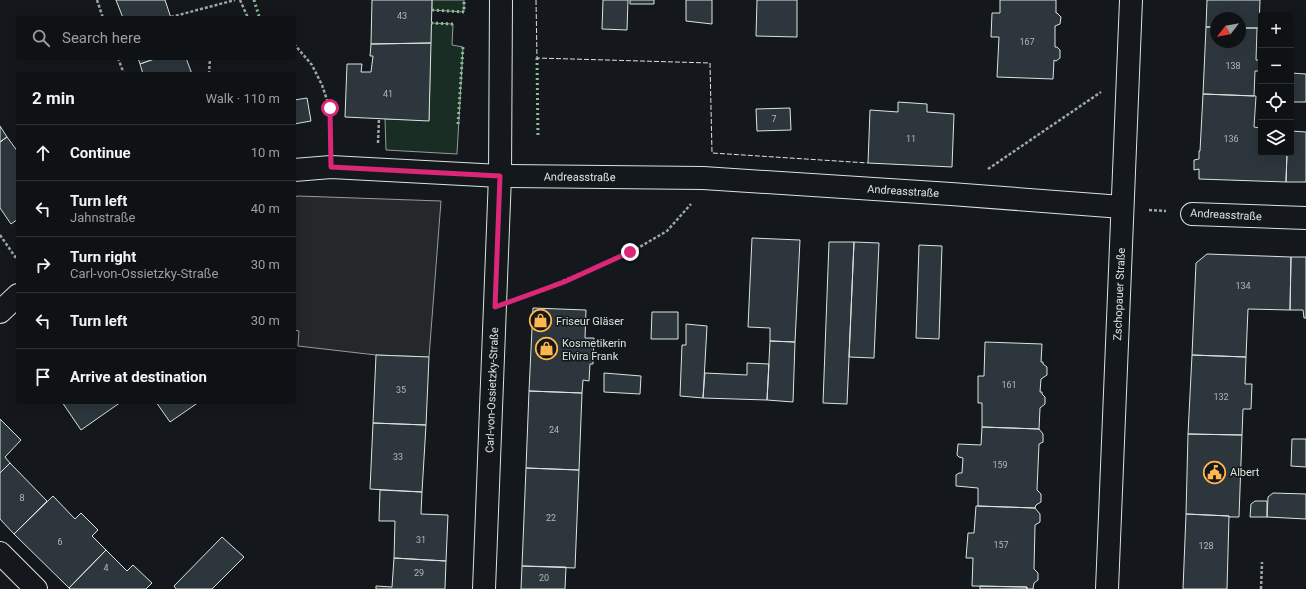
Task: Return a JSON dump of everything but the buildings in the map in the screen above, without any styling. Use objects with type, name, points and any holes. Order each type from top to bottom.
[{"type":"street","name":"Carl-von-Ossietzky-Straße","points":[[484,589],[500,176],[502,0]]},
{"type":"street","name":"Zschopauer Straße","points":[[1107,589],[1131,0]]},
{"type":"street","name":"Andreasstraße","points":[[296,170],[331,167],[500,176],[703,178],[1122,207]]},
{"type":"street","name":"Andreasstraße","points":[[1192,214],[1306,218]]},
{"type":"street","points":[[0,312],[16,297]]},
{"type":"street","points":[[0,553],[36,589]]},
{"type":"path","points":[[97,0],[103,16]]},
{"type":"path","points":[[175,16],[235,0]]},
{"type":"path","points":[[240,0],[247,16]]},
{"type":"path","points":[[296,46],[312,65],[322,85],[330,108],[331,167]]},
{"type":"path","points":[[119,60],[123,72]]},
{"type":"path","points":[[209,72],[210,60]]},
{"type":"path","points":[[984,172],[1128,73]]},
{"type":"path","points":[[378,147],[379,119]]},
{"type":"path","points":[[495,307],[564,282],[630,252],[667,232],[690,206],[703,178]]},
{"type":"path","name":"Andreasstraße","points":[[1122,207],[1192,214]]},
{"type":"path","points":[[0,235],[16,258]]},
{"type":"path","points":[[1261,589],[1262,562]]},
{"type":"green space","points":[[432,0],[464,0],[464,12],[432,10]]},
{"type":"green space","points":[[431,23],[453,24],[452,45],[463,47],[457,154],[386,150],[385,119],[429,120]]},
{"type":"shaded area","points":[[296,196],[441,201],[429,357],[376,355],[298,346],[299,331],[296,330]]},
{"type":"hedge","points":[[254,0],[259,16]]},
{"type":"hedge","points":[[432,10],[464,12],[464,0]]},
{"type":"hedge","points":[[431,23],[453,24]]},
{"type":"hedge","points":[[458,124],[463,47]]},
{"type":"hedge","points":[[537,58],[538,138]]},
{"type":"fence","points":[[536,0],[537,58],[710,63],[712,153],[868,163]]},
{"type":"place","name":"Friseur Gläser","points":[[540,321]]},
{"type":"place","name":"Kosmetikerin Elvira Frank","points":[[547,349]]},
{"type":"place","name":"Albert","points":[[1215,472]]},
{"type":"route","points":[[330,108],[331,167],[500,176],[495,307],[564,282],[630,252]]}]
